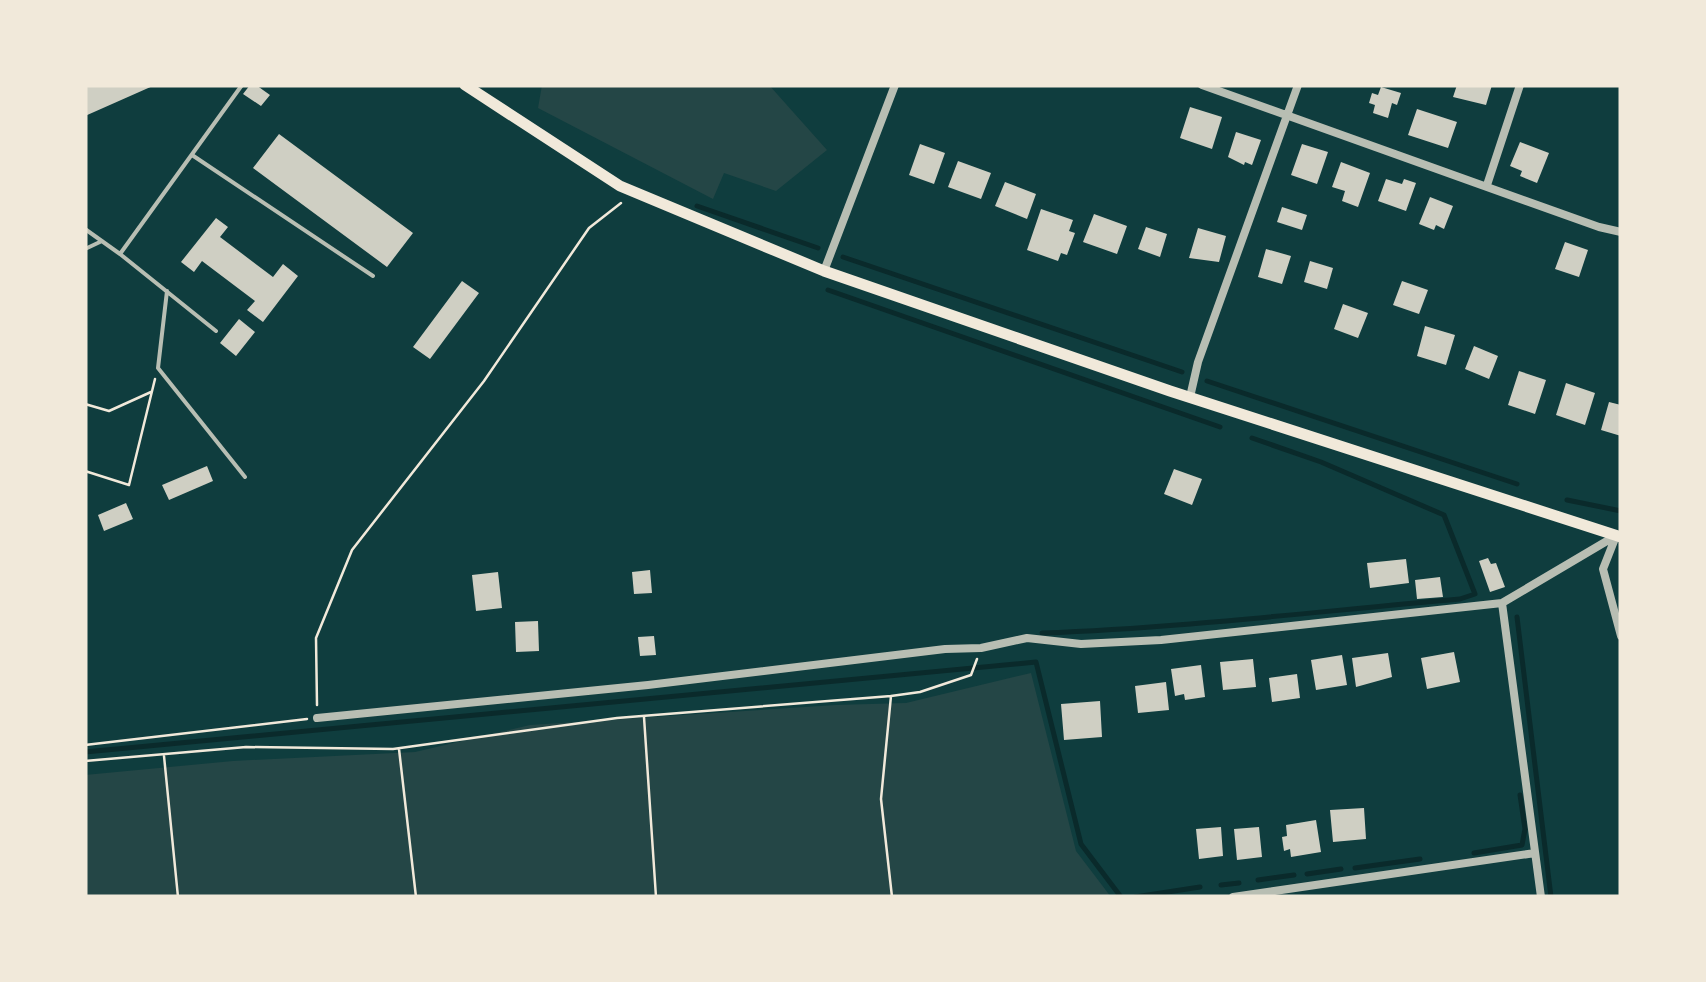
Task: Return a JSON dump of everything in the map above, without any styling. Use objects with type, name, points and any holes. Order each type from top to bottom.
[{"type":"main road","points":[[465,85],[620,186],[824,271],[1190,397],[1619,536]]},
{"type":"street","points":[[824,271],[895,85]]},
{"type":"street","points":[[1202,85],[1621,232]]},
{"type":"street","points":[[1190,397],[1198,362],[1298,85]]},
{"type":"street","points":[[1487,185],[1520,85]]},
{"type":"street","points":[[317,718],[981,648],[1027,638],[1081,644],[1161,640],[1502,603],[1619,536]]},
{"type":"street","points":[[1619,536],[1603,570],[1621,636]]},
{"type":"street","points":[[1502,603],[1541,897]]},
{"type":"street","points":[[1232,897],[1535,854]]},
{"type":"lane","points":[[120,254],[242,85]]},
{"type":"lane","points":[[192,155],[373,276]]},
{"type":"lane","points":[[85,229],[216,331]]},
{"type":"lane","points":[[85,249],[102,241]]},
{"type":"lane","points":[[167,292],[158,368],[246,477]]},
{"type":"path","points":[[85,745],[317,718],[316,638],[352,550],[484,381],[588,228],[636,193]]},
{"type":"path","points":[[85,404],[109,411],[152,391],[129,486],[85,470]]},
{"type":"path","points":[[85,761],[246,747],[399,748],[511,730],[891,696],[920,692],[971,675],[981,648]]},
{"type":"path","points":[[891,696],[880,799],[892,897]]},
{"type":"path","points":[[644,716],[656,897]]},
{"type":"path","points":[[399,748],[416,897]]},
{"type":"path","points":[[164,754],[178,897]]},
{"type":"shaded area","points":[[542,85],[769,85],[827,150],[776,191],[724,173],[713,199],[538,108]]},
{"type":"shaded area","points":[[1031,673],[1076,851],[1111,897],[85,897],[85,775],[233,761],[415,752],[530,725],[906,703]]},
{"type":"building","points":[[85,85],[155,85],[85,116]]},
{"type":"building","points":[[250,85],[270,95],[261,106],[243,94]]},
{"type":"building","points":[[1457,85],[1492,85],[1486,105],[1453,97]]},
{"type":"building","points":[[1381,87],[1401,93],[1397,105],[1392,103],[1388,118],[1373,113],[1375,105],[1369,103],[1372,93],[1378,95]]},
{"type":"building","points":[[1190,107],[1222,117],[1212,149],[1180,138]]},
{"type":"building","points":[[1417,109],[1457,122],[1448,148],[1408,135]]},
{"type":"building","points":[[1236,132],[1261,140],[1252,165],[1228,157]]},
{"type":"building","points":[[279,134],[413,233],[387,267],[253,168]]},
{"type":"building","points":[[1520,142],[1549,153],[1537,183],[1520,176],[1522,171],[1510,166]]},
{"type":"building","points":[[920,144],[945,153],[934,184],[909,175]]},
{"type":"building","points":[[1302,144],[1328,152],[1317,184],[1291,175]]},
{"type":"building","points":[[958,161],[991,173],[981,199],[948,187]]},
{"type":"building","points":[[1341,162],[1370,173],[1358,207],[1342,201],[1345,191],[1332,187]]},
{"type":"building","points":[[1386,179],[1416,183],[1406,211],[1378,201]]},
{"type":"building","points":[[1005,182],[1036,194],[1027,219],[995,206]]},
{"type":"building","points":[[1430,197],[1453,206],[1444,229],[1419,224]]},
{"type":"building","points":[[1282,207],[1307,215],[1302,230],[1277,222]]},
{"type":"building","points":[[1041,209],[1073,220],[1069,231],[1075,233],[1067,255],[1061,253],[1058,261],[1027,250]]},
{"type":"building","points":[[1094,214],[1127,226],[1117,254],[1083,242]]},
{"type":"building","points":[[216,218],[228,227],[220,237],[273,277],[283,264],[298,276],[263,322],[247,310],[255,301],[202,261],[194,272],[181,262]]},
{"type":"building","points":[[1146,227],[1167,234],[1160,257],[1138,249]]},
{"type":"building","points":[[1198,228],[1226,236],[1219,262],[1189,258]]},
{"type":"building","points":[[1565,242],[1588,250],[1579,277],[1555,269]]},
{"type":"building","points":[[1266,249],[1291,256],[1282,284],[1258,277]]},
{"type":"building","points":[[1310,261],[1333,268],[1327,289],[1304,282]]},
{"type":"building","points":[[462,281],[479,293],[430,359],[413,347]]},
{"type":"building","points":[[1402,281],[1428,290],[1419,314],[1393,305]]},
{"type":"building","points":[[1343,304],[1368,313],[1358,338],[1334,329]]},
{"type":"building","points":[[239,319],[255,332],[236,356],[220,343]]},
{"type":"building","points":[[1425,326],[1455,335],[1446,365],[1417,356]]},
{"type":"building","points":[[1474,346],[1498,356],[1489,379],[1465,369]]},
{"type":"building","points":[[1519,371],[1546,380],[1535,414],[1508,405]]},
{"type":"building","points":[[1566,383],[1595,393],[1585,425],[1556,415]]},
{"type":"building","points":[[1609,402],[1621,405],[1621,436],[1601,430]]},
{"type":"building","points":[[207,466],[213,481],[169,500],[162,485]]},
{"type":"building","points":[[1174,469],[1202,479],[1192,505],[1164,494]]},
{"type":"building","points":[[126,503],[133,519],[104,531],[98,515]]},
{"type":"building","points":[[1488,558],[1491,564],[1496,563],[1505,587],[1490,592],[1479,561]]},
{"type":"building","points":[[1406,559],[1409,583],[1370,588],[1367,563]]},
{"type":"building","points":[[650,570],[652,593],[634,594],[632,572]]},
{"type":"building","points":[[498,572],[502,608],[476,611],[472,575]]},
{"type":"building","points":[[1440,577],[1443,597],[1417,599],[1415,580]]},
{"type":"building","points":[[538,621],[539,651],[516,652],[515,622]]},
{"type":"building","points":[[654,636],[656,655],[640,656],[638,637]]},
{"type":"building","points":[[1454,652],[1460,682],[1427,689],[1421,658]]},
{"type":"building","points":[[1388,653],[1392,677],[1356,687],[1352,658]]},
{"type":"building","points":[[1342,655],[1347,685],[1316,690],[1311,660]]},
{"type":"building","points":[[1253,659],[1256,687],[1223,690],[1220,662]]},
{"type":"building","points":[[1201,665],[1205,697],[1185,700],[1184,694],[1175,696],[1171,669]]},
{"type":"building","points":[[1297,674],[1300,698],[1272,702],[1269,678]]},
{"type":"building","points":[[1166,682],[1169,710],[1138,713],[1135,686]]},
{"type":"building","points":[[1100,701],[1102,737],[1064,740],[1061,704]]},
{"type":"building","points":[[1364,808],[1366,839],[1333,842],[1330,810]]},
{"type":"building","points":[[1316,820],[1321,852],[1291,857],[1290,849],[1284,851],[1282,837],[1287,836],[1286,825]]},
{"type":"building","points":[[1221,827],[1223,856],[1199,859],[1196,829]]},
{"type":"building","points":[[1259,827],[1262,857],[1237,860],[1234,829]]},
{"type":"waterway","points":[[697,206],[818,248]]},
{"type":"waterway","points":[[843,257],[1182,372]]},
{"type":"waterway","points":[[828,290],[1220,427]]},
{"type":"waterway","points":[[1207,381],[1517,484]]},
{"type":"waterway","points":[[1042,633],[1251,619],[1460,599],[1475,594],[1444,515],[1321,462],[1252,438]]},
{"type":"waterway","points":[[1567,500],[1621,511]]},
{"type":"waterway","points":[[1517,617],[1551,897]]},
{"type":"waterway","points":[[85,752],[1036,662],[1081,844],[1121,897]]},
{"type":"waterway","points":[[1474,853],[1522,845],[1525,829],[1520,795]]},
{"type":"waterway","points":[[1355,868],[1420,859]]},
{"type":"waterway","points":[[1307,874],[1341,869]]},
{"type":"waterway","points":[[1258,880],[1294,875]]},
{"type":"waterway","points":[[1221,885],[1239,883]]},
{"type":"waterway","points":[[1135,897],[1200,887]]}]
